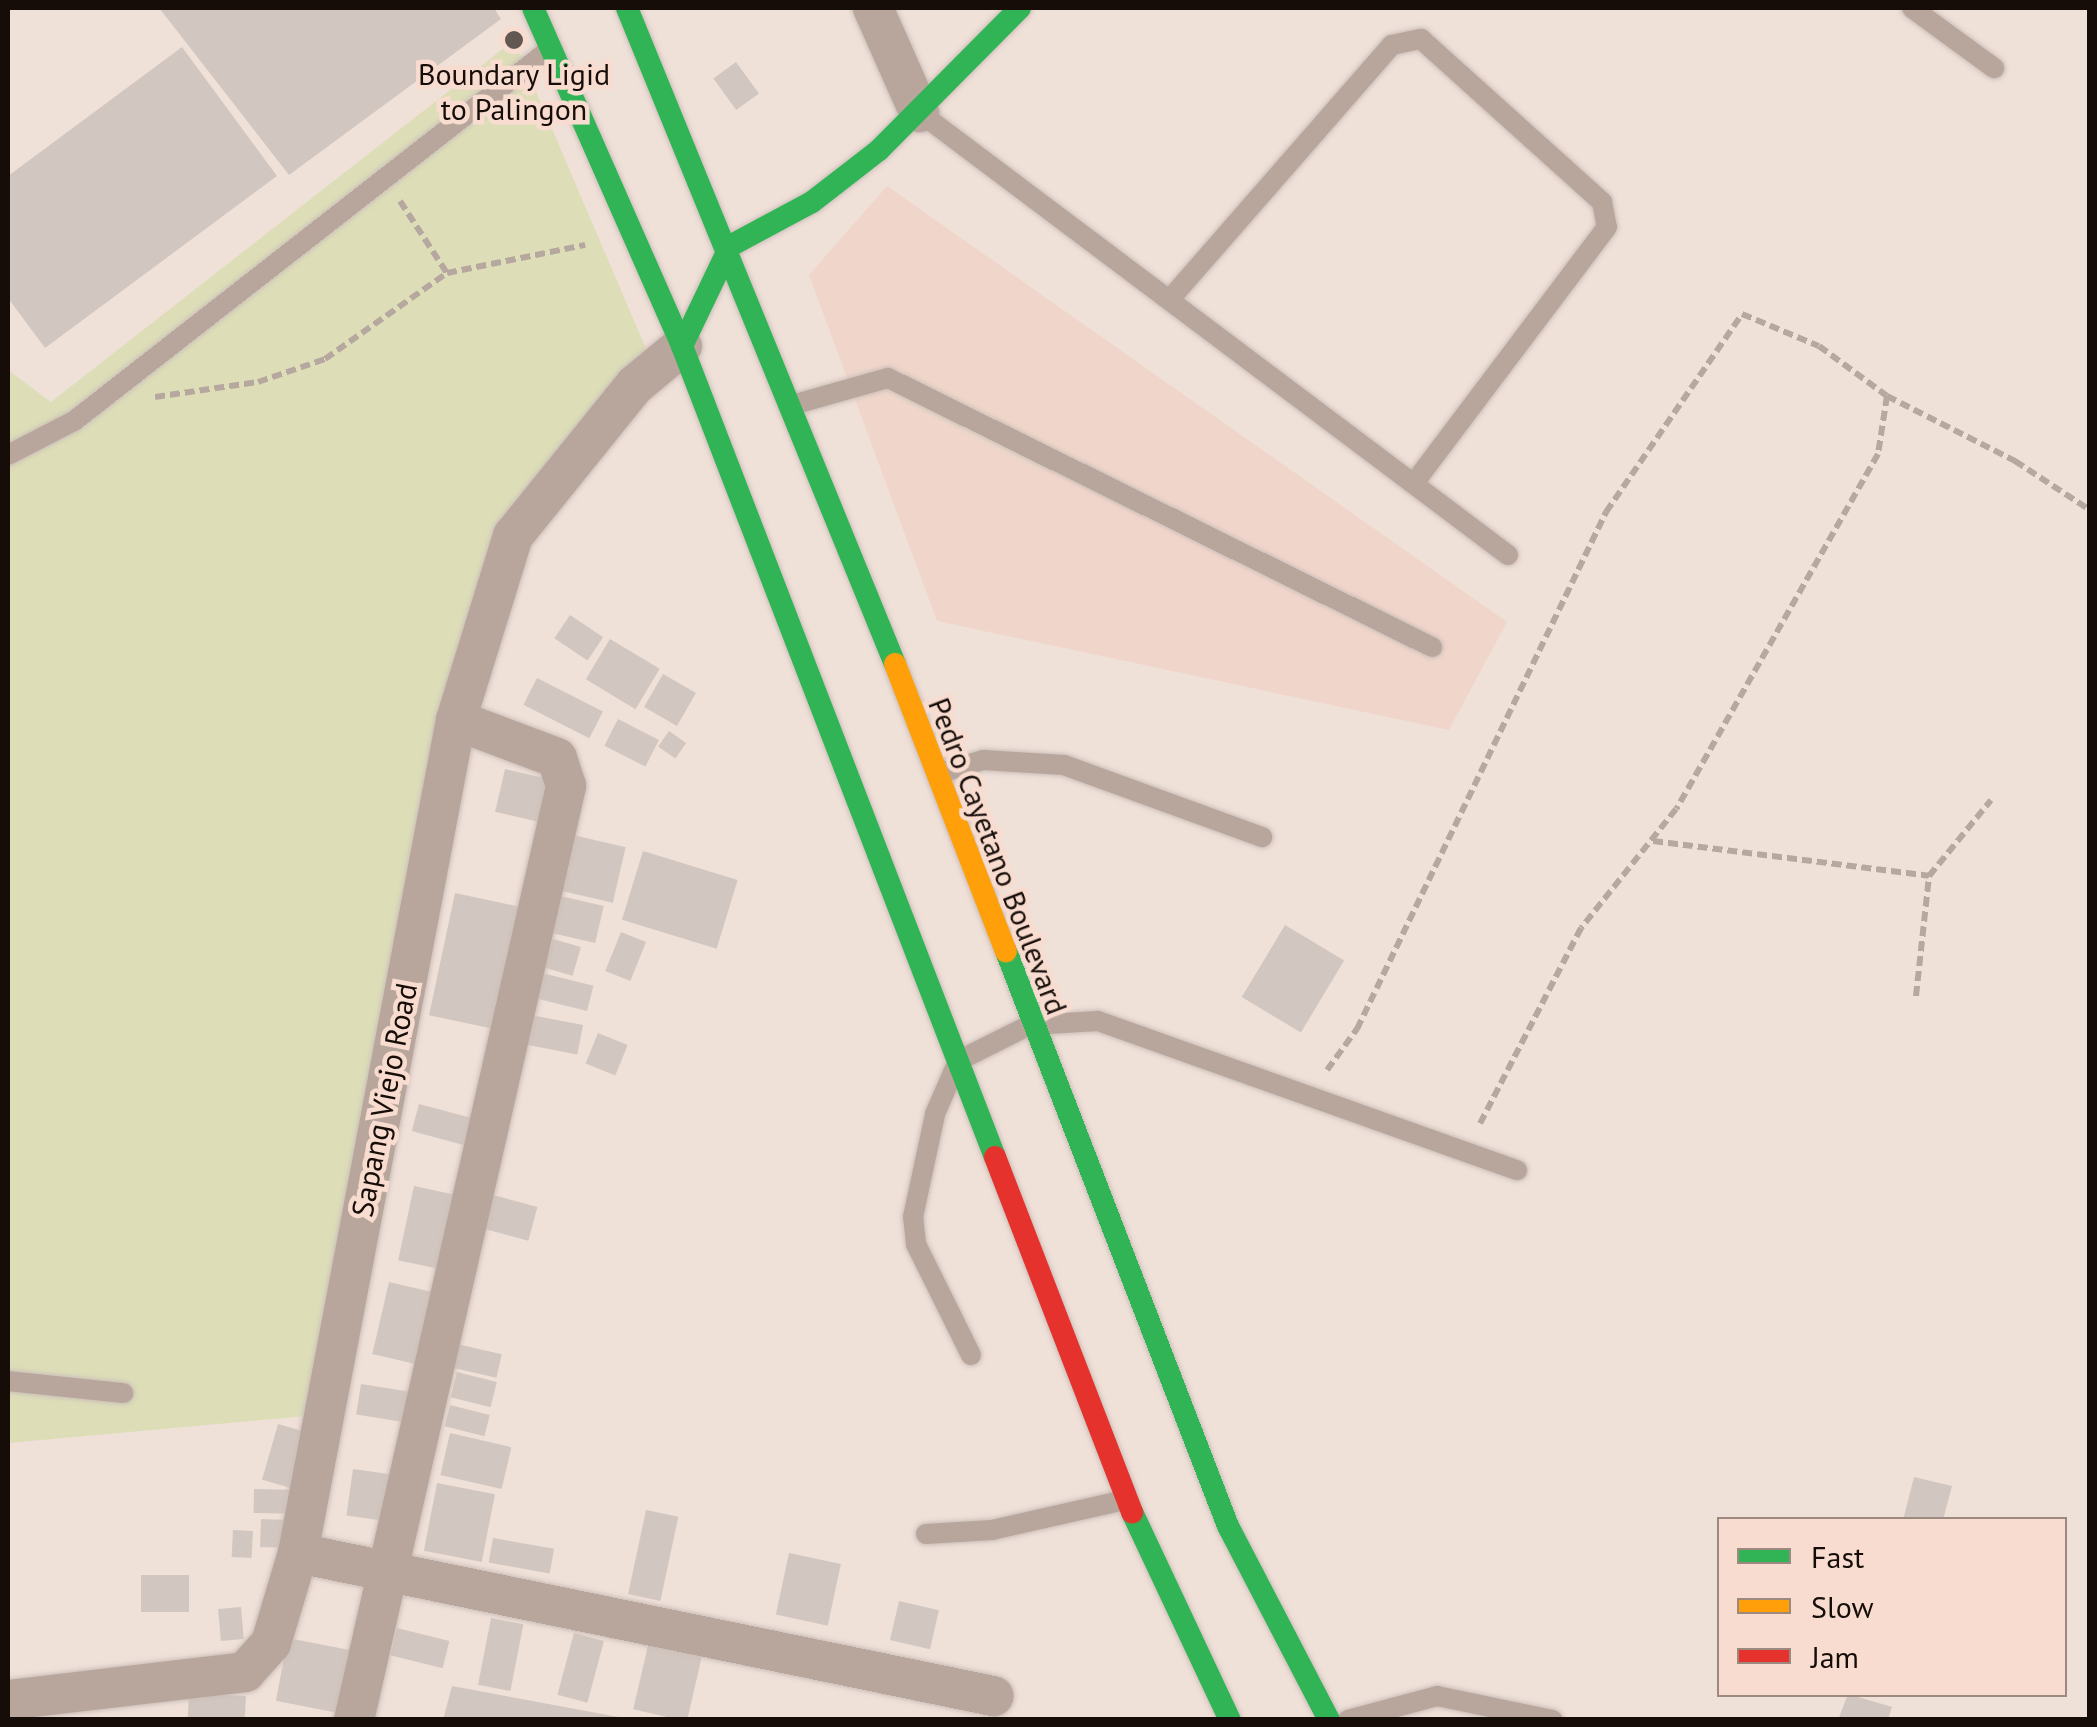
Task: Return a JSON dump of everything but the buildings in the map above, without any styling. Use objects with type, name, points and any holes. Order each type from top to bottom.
[{"type":"main road","points":[[533,8],[682,346],[1128,1500],[1230,1720]]},
{"type":"main road","name":"Pedro Cayetano Boulevard","points":[[627,8],[795,404],[1030,1025],[1228,1526],[1329,1720]]},
{"type":"main road","points":[[682,346],[730,246],[812,202],[919,112],[1020,8]]},
{"type":"street","points":[[873,8],[919,112]]},
{"type":"street","name":"Sapang Viejo Road","points":[[8,1700],[256,1666],[285,1608],[456,720],[513,536],[635,386],[682,346]]},
{"type":"street","points":[[354,1720],[393,1572],[566,786],[557,758],[456,720]]},
{"type":"street","points":[[298,1552],[993,1696]]},
{"type":"lane","points":[[1912,8],[1994,68]]},
{"type":"lane","points":[[1171,298],[1392,44],[1421,39],[1602,202],[1607,227],[1415,482]]},
{"type":"lane","points":[[8,455],[106,396],[551,48]]},
{"type":"lane","points":[[919,112],[1508,555]]},
{"type":"lane","points":[[795,404],[888,378],[1432,647]]},
{"type":"lane","points":[[935,774],[983,760],[1064,764],[1262,837]]},
{"type":"lane","points":[[970,1354],[914,1233],[935,1114],[958,1060],[1030,1025],[1098,1021],[1312,1092],[1518,1170]]},
{"type":"lane","points":[[8,1381],[123,1393]]},
{"type":"lane","points":[[926,1534],[992,1530],[1128,1500]]},
{"type":"lane","points":[[1348,1720],[1437,1696],[1553,1720]]},
{"type":"path","points":[[384,177],[447,273]]},
{"type":"path","points":[[106,396],[221,388],[325,359],[447,273],[601,242]]},
{"type":"path","points":[[1312,1092],[1357,1029],[1606,512],[1742,314],[1819,346],[1886,396],[2014,461],[2090,510]]},
{"type":"path","points":[[1466,1149],[1581,928],[1652,841],[1772,652],[1878,454],[1886,396]]},
{"type":"path","points":[[1916,996],[1929,876],[1991,800]]},
{"type":"path","points":[[1652,841],[1929,876]]},
{"type":"shaded area","points":[[887,186],[1507,622],[1449,730],[937,621],[809,275]]},
{"type":"green space","points":[[514,40],[647,351],[490,545],[306,1416],[8,1443],[8,370],[51,402]]},
{"type":"traffic: fast","points":[[533,8],[682,346],[995,1157]]},
{"type":"traffic: fast","points":[[627,8],[895,664]]},
{"type":"traffic: fast","points":[[682,346],[730,246],[812,202],[879,150],[1020,8]]},
{"type":"traffic: fast","points":[[1006,951],[1228,1526],[1329,1720]]},
{"type":"traffic: fast","points":[[1132,1512],[1230,1720]]},
{"type":"traffic: slow","points":[[895,664],[1006,951]]},
{"type":"traffic: jam","points":[[995,1157],[1132,1512]]},
{"type":"place","name":"Boundary Ligid to Palingon","points":[[514,40]]}]
